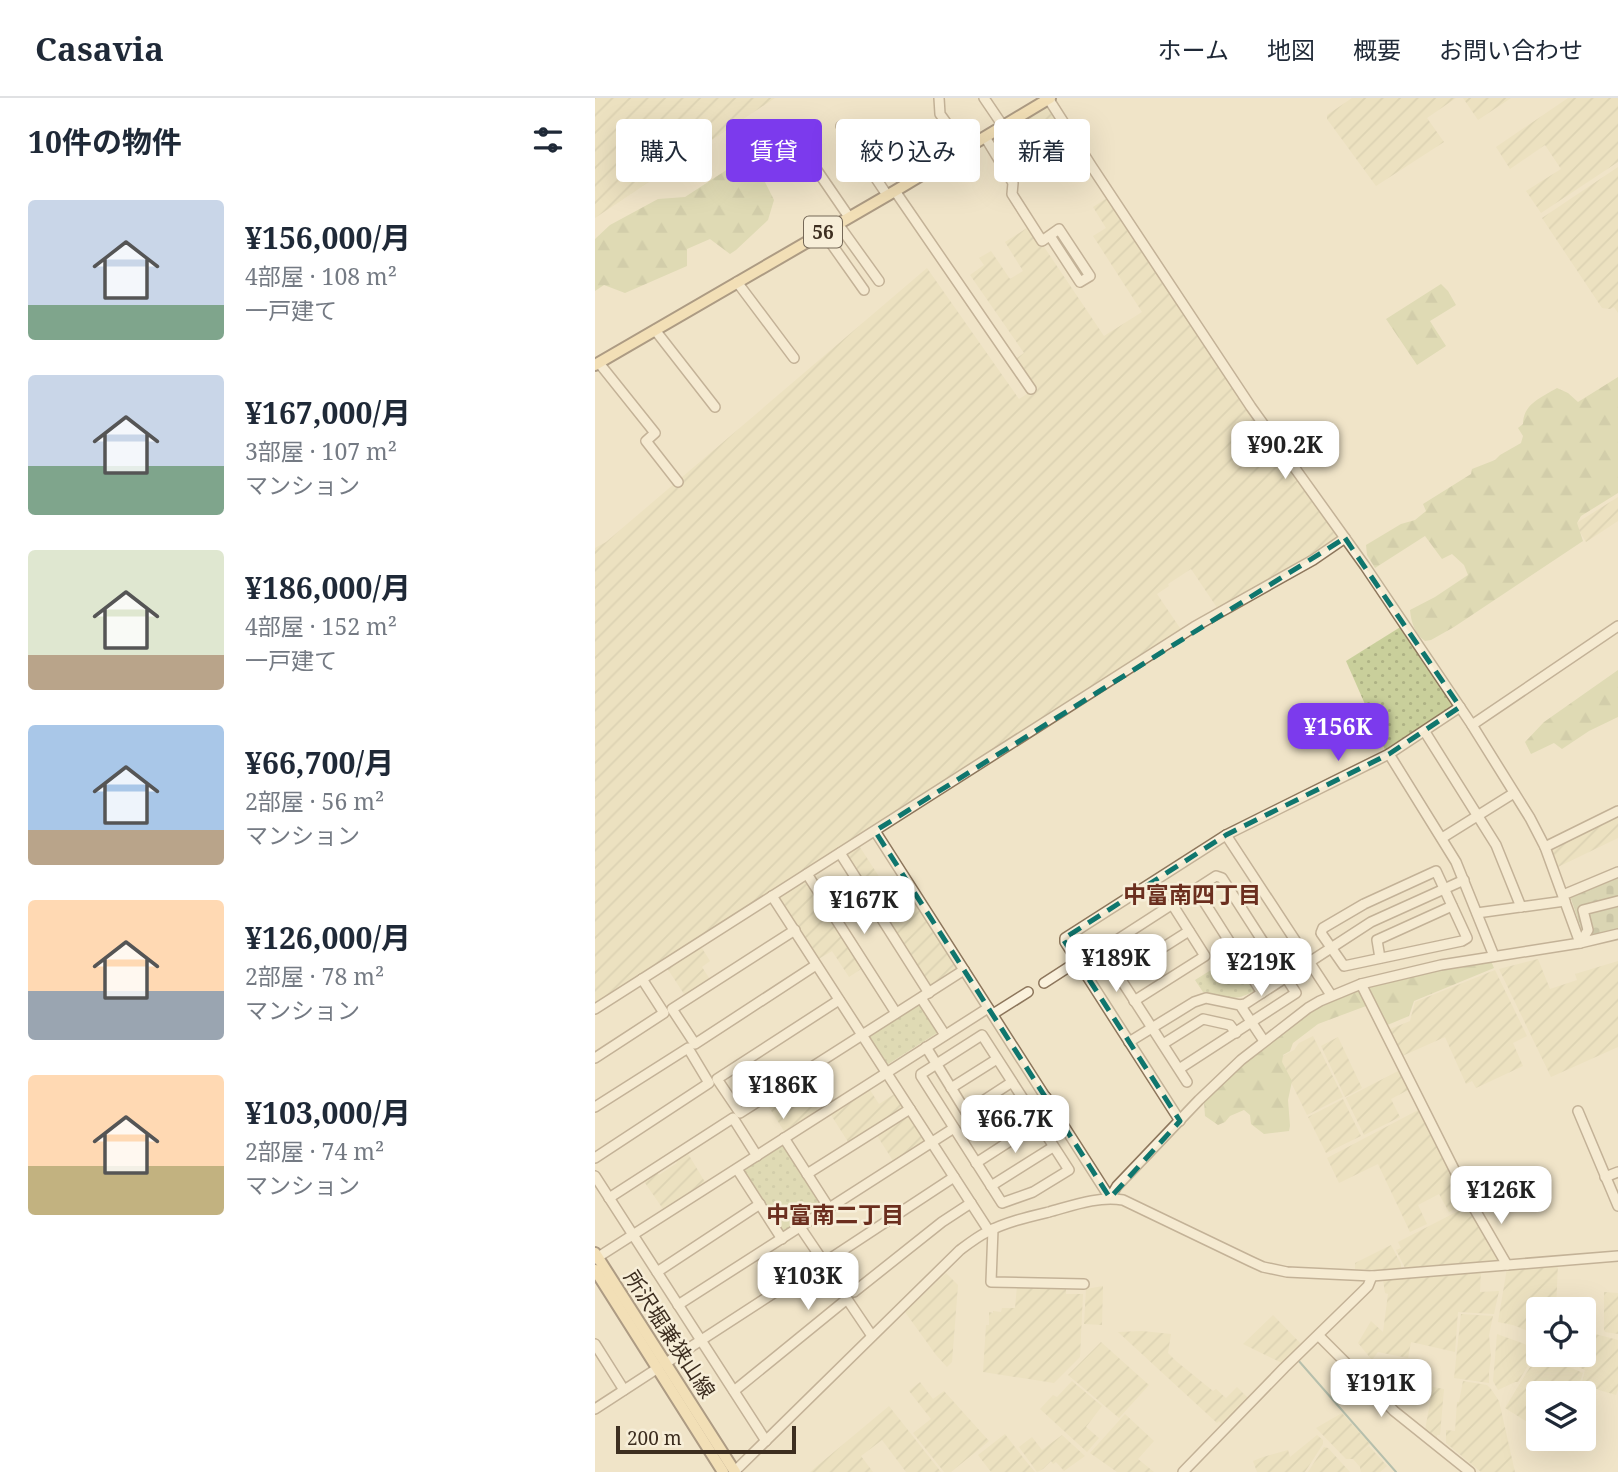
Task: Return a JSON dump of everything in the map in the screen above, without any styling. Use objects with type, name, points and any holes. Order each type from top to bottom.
[{"type":"main road","name":"56","points":[[1015,119],[1049,98]]},
{"type":"main road","name":"56","points":[[980,140],[994,132]]},
{"type":"main road","name":"56","points":[[597,364],[910,182]]},
{"type":"main road","name":"所沢堀兼狭山線","points":[[596,1257],[723,1472]]},
{"type":"main road","name":"所沢堀兼狭山線","points":[[595,1269],[735,1472]]},
{"type":"street","points":[[939,98],[940,114],[944,119]]},
{"type":"street","points":[[984,98],[998,119]]},
{"type":"street","points":[[1049,98],[1244,396],[1345,538],[1472,725],[1545,847],[1582,939]]},
{"type":"street","points":[[985,137],[1013,183],[1012,194],[1042,241],[1059,229],[1090,276],[1080,282],[1050,236]]},
{"type":"street","points":[[822,178],[849,217]]},
{"type":"street","points":[[883,182],[1031,389]]},
{"type":"street","points":[[838,224],[879,281]]},
{"type":"street","points":[[823,232],[864,290]]},
{"type":"street","points":[[737,282],[794,358]]},
{"type":"street","points":[[655,330],[715,407]]},
{"type":"street","points":[[597,364],[655,432],[646,441],[678,482]]},
{"type":"street","points":[[595,1009],[1195,627],[1314,560],[1345,538]]},
{"type":"street","points":[[1472,725],[1618,626]]},
{"type":"street","points":[[1180,1121],[1065,942],[1065,938],[1226,835],[1389,754],[1460,707]]},
{"type":"street","points":[[1425,732],[1496,845],[1521,907]]},
{"type":"street","points":[[1389,754],[1456,862],[1494,956]]},
{"type":"street","points":[[1442,838],[1514,793]]},
{"type":"street","points":[[1545,847],[1618,811]]},
{"type":"street","points":[[874,831],[1110,1198]]},
{"type":"street","points":[[1226,835],[1331,995]]},
{"type":"street","points":[[840,853],[925,995],[944,1035]]},
{"type":"street","points":[[1436,871],[1445,889],[1467,938],[1462,941],[1344,966],[1321,933],[1323,928],[1364,904],[1436,871]]},
{"type":"street","points":[[1477,914],[1564,898],[1618,872]]},
{"type":"street","points":[[807,874],[896,1013]]},
{"type":"street","points":[[1179,1069],[1296,993],[1222,878],[1216,876],[1106,947],[1105,955],[1187,1082]]},
{"type":"street","points":[[1129,1042],[1198,999],[1245,1004],[1371,922],[1464,880]]},
{"type":"street","points":[[1196,889],[1262,993]]},
{"type":"street","points":[[772,896],[885,1073],[991,1230],[991,1282],[1084,1284]]},
{"type":"street","points":[[1582,939],[1588,930],[1583,910],[1618,901]]},
{"type":"street","points":[[1134,1000],[1205,956],[1172,904]]},
{"type":"street","points":[[1380,958],[1377,940],[1453,906]]},
{"type":"street","points":[[795,930],[672,1009],[695,1044],[816,965]]},
{"type":"street","points":[[1118,976],[1189,931]]},
{"type":"street","points":[[1110,1198],[1117,1186],[1220,1079],[1308,1007],[1331,995],[1361,984],[1457,961],[1618,934]]},
{"type":"street","points":[[1044,983],[1078,961]]},
{"type":"street","points":[[839,1000],[717,1079],[740,1113],[964,970]]},
{"type":"street","points":[[595,1058],[664,1013],[642,979]]},
{"type":"street","points":[[1361,984],[1471,1203],[1507,1265]]},
{"type":"street","points":[[596,1257],[944,1035],[1028,992]]},
{"type":"street","points":[[1240,1005],[1264,1041]]},
{"type":"street","points":[[1163,1044],[1203,1019],[1230,1025],[1236,1033]]},
{"type":"street","points":[[982,1035],[1069,1170],[1033,1192],[1002,1203],[921,1076],[936,1064],[982,1035]]},
{"type":"street","points":[[595,1107],[688,1048],[709,1083],[595,1158]]},
{"type":"street","points":[[926,1048],[966,1112],[979,1126],[992,1129],[1000,1126],[1046,1097]]},
{"type":"street","points":[[951,1088],[997,1059]]},
{"type":"street","points":[[966,1112],[1011,1083]]},
{"type":"street","points":[[807,1174],[910,1109]]},
{"type":"street","points":[[1578,1111],[1618,1206]]},
{"type":"street","points":[[609,1198],[733,1118],[757,1156]]},
{"type":"street","points":[[976,1163],[1038,1123]]},
{"type":"street","points":[[678,1305],[954,1128]]},
{"type":"street","points":[[784,1138],[829,1208]]},
{"type":"street","points":[[991,1186],[1053,1147]]},
{"type":"street","points":[[737,1169],[782,1239]]},
{"type":"street","points":[[1605,1177],[1618,1172]]},
{"type":"street","points":[[595,1176],[766,1441]]},
{"type":"street","points":[[954,1177],[831,1258],[854,1293],[971,1203]]},
{"type":"street","points":[[735,1472],[960,1250],[991,1230],[1015,1221],[1094,1200],[1123,1200],[1250,1261],[1273,1270],[1295,1273],[1372,1276],[1618,1256]]},
{"type":"street","points":[[657,1272],[760,1204]]},
{"type":"street","points":[[595,1409],[823,1261],[800,1227]]},
{"type":"street","points":[[1183,1472],[1368,1286],[1372,1276]]},
{"type":"street","points":[[734,1391],[847,1299],[872,1336]]},
{"type":"street","points":[[1319,1336],[1388,1405],[1470,1472]]},
{"type":"street","points":[[595,1344],[624,1390]]},
{"type":"highlighted area","points":[[1345,538],[1460,707],[1389,754],[1226,835],[1063,939],[1180,1121],[1110,1198],[875,831]]},
{"type":"shaded area","points":[[595,98],[775,98],[744,119],[726,119],[726,131],[712,140],[712,119],[616,119],[616,182],[649,182],[595,218]]},
{"type":"shaded area","points":[[1352,98],[1456,98],[1427,118],[1444,142],[1376,186],[1327,119],[1327,115]]},
{"type":"shaded area","points":[[1463,98],[1511,98],[1478,120]]},
{"type":"shaded area","points":[[1568,98],[1618,98],[1618,162],[1541,213],[1526,191],[1561,169],[1545,145],[1510,169],[1496,147]]},
{"type":"shaded area","points":[[1047,104],[1057,119],[1024,119]]},
{"type":"shaded area","points":[[1618,167],[1618,313],[1614,307],[1602,308],[1542,218]]},
{"type":"shaded area","points":[[1107,198],[1277,452],[1339,536],[1310,557],[1218,609],[1191,569],[1157,594],[1182,631],[595,1006],[595,548],[606,542],[927,268],[1019,399],[1033,390],[1013,361],[1024,353],[970,275],[984,265],[979,258],[991,251],[1010,279],[1023,271],[1005,242],[1030,226],[1104,336],[1142,312],[1093,236],[1106,228],[1093,207]]},
{"type":"shaded area","points":[[1618,497],[1618,521],[1586,542],[1575,524]]},
{"type":"shaded area","points":[[1618,814],[1618,838],[1558,867],[1550,849]]},
{"type":"shaded area","points":[[858,844],[894,900],[909,890],[959,968],[931,987],[844,855]]},
{"type":"shaded area","points":[[805,878],[864,967],[849,977],[832,951],[817,960],[777,898]]},
{"type":"shaded area","points":[[700,945],[710,961],[702,967],[711,981],[686,997],[667,968]]},
{"type":"shaded area","points":[[1538,959],[1550,989],[1577,980],[1575,974],[1618,961],[1618,1047],[1551,1077],[1499,969]]},
{"type":"shaded area","points":[[1495,970],[1527,1036],[1513,1043],[1523,1066],[1476,1088],[1472,1081],[1466,1084],[1445,1037],[1400,1057],[1388,1030],[1410,1021],[1415,1002]]},
{"type":"shaded area","points":[[1313,1036],[1343,1097],[1307,1115],[1279,1058]]},
{"type":"shaded area","points":[[1338,1037],[1362,1088],[1345,1097],[1321,1046]]},
{"type":"shaded area","points":[[1400,1070],[1410,1089],[1391,1099],[1400,1117],[1364,1135],[1346,1098]]},
{"type":"shaded area","points":[[793,1084],[802,1097],[808,1093],[818,1110],[784,1131],[765,1101]]},
{"type":"shaded area","points":[[870,1090],[879,1104],[896,1093],[905,1107],[850,1145],[831,1115]]},
{"type":"shaded area","points":[[1343,1099],[1361,1136],[1326,1153],[1308,1117]]},
{"type":"shaded area","points":[[1420,1109],[1468,1202],[1449,1212],[1439,1194],[1418,1205],[1427,1224],[1410,1232],[1378,1164],[1339,1183],[1327,1158]]},
{"type":"shaded area","points":[[910,1114],[927,1141],[895,1164],[876,1134]]},
{"type":"shaded area","points":[[687,1152],[705,1182],[663,1209],[643,1180],[656,1171],[659,1175],[677,1163],[675,1159]]},
{"type":"shaded area","points":[[1470,1205],[1502,1260],[1405,1268],[1396,1250],[1401,1248],[1398,1242]]},
{"type":"shaded area","points":[[1391,1245],[1401,1269],[1355,1269],[1355,1263]]},
{"type":"shaded area","points":[[1558,1264],[1557,1297],[1526,1297],[1526,1330],[1498,1322],[1507,1268]]},
{"type":"shaded area","points":[[1481,1270],[1480,1292],[1499,1291],[1494,1314],[1458,1312],[1455,1352],[1411,1342],[1408,1358],[1378,1352],[1372,1360],[1358,1343],[1371,1321],[1383,1332],[1388,1294],[1385,1293],[1383,1279]]},
{"type":"shaded area","points":[[946,1273],[958,1285],[952,1362],[947,1367],[905,1312]]},
{"type":"shaded area","points":[[1017,1286],[1066,1286],[1066,1294],[1083,1294],[1080,1357],[1054,1383],[983,1372],[989,1312],[1015,1308]]},
{"type":"shaded area","points":[[1103,1286],[1102,1325],[1084,1324],[1086,1289]]},
{"type":"shaded area","points":[[1604,1292],[1618,1293],[1618,1334],[1604,1330]]},
{"type":"shaded area","points":[[1461,1314],[1493,1316],[1489,1335],[1489,1383],[1454,1378]]},
{"type":"shaded area","points":[[1273,1315],[1303,1346],[1284,1364],[1243,1344]]},
{"type":"shaded area","points":[[1118,1332],[1171,1334],[1168,1353],[1176,1361],[1213,1391],[1216,1389],[1226,1398],[1237,1387],[1248,1398],[1223,1425],[1219,1421],[1217,1423]]},
{"type":"shaded area","points":[[1497,1334],[1526,1345],[1527,1367],[1518,1382],[1498,1390],[1493,1381]]},
{"type":"shaded area","points":[[1596,1334],[1618,1340],[1616,1395],[1596,1389],[1596,1381],[1582,1381],[1585,1370],[1578,1367],[1596,1367]]},
{"type":"shaded area","points":[[1101,1342],[1149,1385],[1119,1418],[1068,1375]]},
{"type":"shaded area","points":[[1530,1367],[1569,1367],[1583,1373],[1580,1381],[1526,1381],[1526,1421],[1505,1408]]},
{"type":"shaded area","points":[[1072,1381],[1102,1406],[1086,1427],[1099,1438],[1087,1452],[1040,1409],[1053,1395],[1057,1397]]},
{"type":"shaded area","points":[[1463,1381],[1487,1385],[1499,1401],[1515,1472],[1481,1472],[1446,1443],[1446,1430],[1455,1431],[1457,1402]]},
{"type":"shaded area","points":[[920,1382],[933,1399],[944,1391],[989,1441],[951,1472],[944,1472],[913,1433],[931,1419],[909,1391]]},
{"type":"shaded area","points":[[1433,1387],[1444,1389],[1440,1435],[1437,1435],[1437,1439],[1425,1430]]},
{"type":"shaded area","points":[[889,1406],[941,1472],[906,1472],[882,1440],[861,1456],[873,1472],[810,1472]]},
{"type":"shaded area","points":[[1342,1413],[1370,1444],[1354,1458],[1369,1446],[1387,1466],[1380,1472],[1361,1472],[1353,1459],[1346,1459],[1316,1428]]},
{"type":"shaded area","points":[[1125,1414],[1154,1441],[1138,1459],[1154,1472],[1117,1472],[1090,1453]]},
{"type":"shaded area","points":[[1005,1434],[1035,1472],[991,1472],[978,1455]]},
{"type":"shaded area","points":[[1062,1435],[1085,1456],[1064,1471],[1056,1462],[1053,1464],[1051,1461],[1037,1472],[1019,1447],[1032,1437],[1042,1450]]},
{"type":"shaded area","points":[[1317,1435],[1323,1440],[1323,1444],[1305,1472],[1257,1472],[1253,1461],[1288,1450],[1290,1457]]},
{"type":"shaded area","points":[[1324,1447],[1328,1448],[1350,1472],[1308,1472]]},
{"type":"green space","points":[[726,170],[726,182],[765,182],[774,200],[768,220],[730,254],[710,239],[687,249],[687,266],[625,293],[604,285],[595,291],[595,239],[610,225],[658,199],[685,197],[712,182]]},
{"type":"green space","points":[[1441,284],[1456,305],[1430,321],[1446,346],[1417,365],[1386,319]]},
{"type":"green space","points":[[1618,377],[1618,493],[1581,516],[1577,523],[1583,541],[1454,627],[1425,641],[1414,627],[1410,610],[1468,575],[1464,565],[1452,554],[1442,559],[1425,536],[1375,568],[1367,555],[1366,545],[1401,524],[1415,520],[1426,511],[1423,504],[1471,474],[1472,469],[1495,460],[1521,443],[1523,436],[1518,428],[1523,424],[1526,411],[1540,398],[1557,388],[1578,402]]},
{"type":"green space","points":[[1402,626],[1455,705],[1386,752],[1346,661]]},
{"type":"green space","points":[[1618,670],[1618,717],[1589,731],[1562,749],[1554,743],[1531,754],[1525,742],[1544,722]]},
{"type":"green space","points":[[1618,875],[1618,930],[1588,937],[1583,934],[1571,896]]},
{"type":"green space","points":[[1235,955],[1256,990],[1236,998],[1203,992],[1195,980]]},
{"type":"green space","points":[[1491,961],[1494,968],[1414,1001],[1409,1016],[1385,1026],[1377,1009],[1366,1006],[1318,1024],[1293,1043],[1290,1051],[1283,1055],[1282,1062],[1292,1081],[1288,1100],[1289,1131],[1264,1134],[1251,1124],[1250,1115],[1244,1110],[1218,1125],[1205,1116],[1204,1102],[1225,1079],[1272,1039],[1324,1003],[1406,976]]},
{"type":"green space","points":[[919,1002],[940,1031],[885,1066],[866,1035]]},
{"type":"green space","points":[[785,1144],[824,1208],[782,1234],[742,1171]]},
{"type":"waterway","points":[[1298,1360],[1396,1472]]},
{"type":"district","name":"中富南四丁目","points":[[1192,894]]},
{"type":"district","name":"中富南二丁目","points":[[835,1214]]}]
